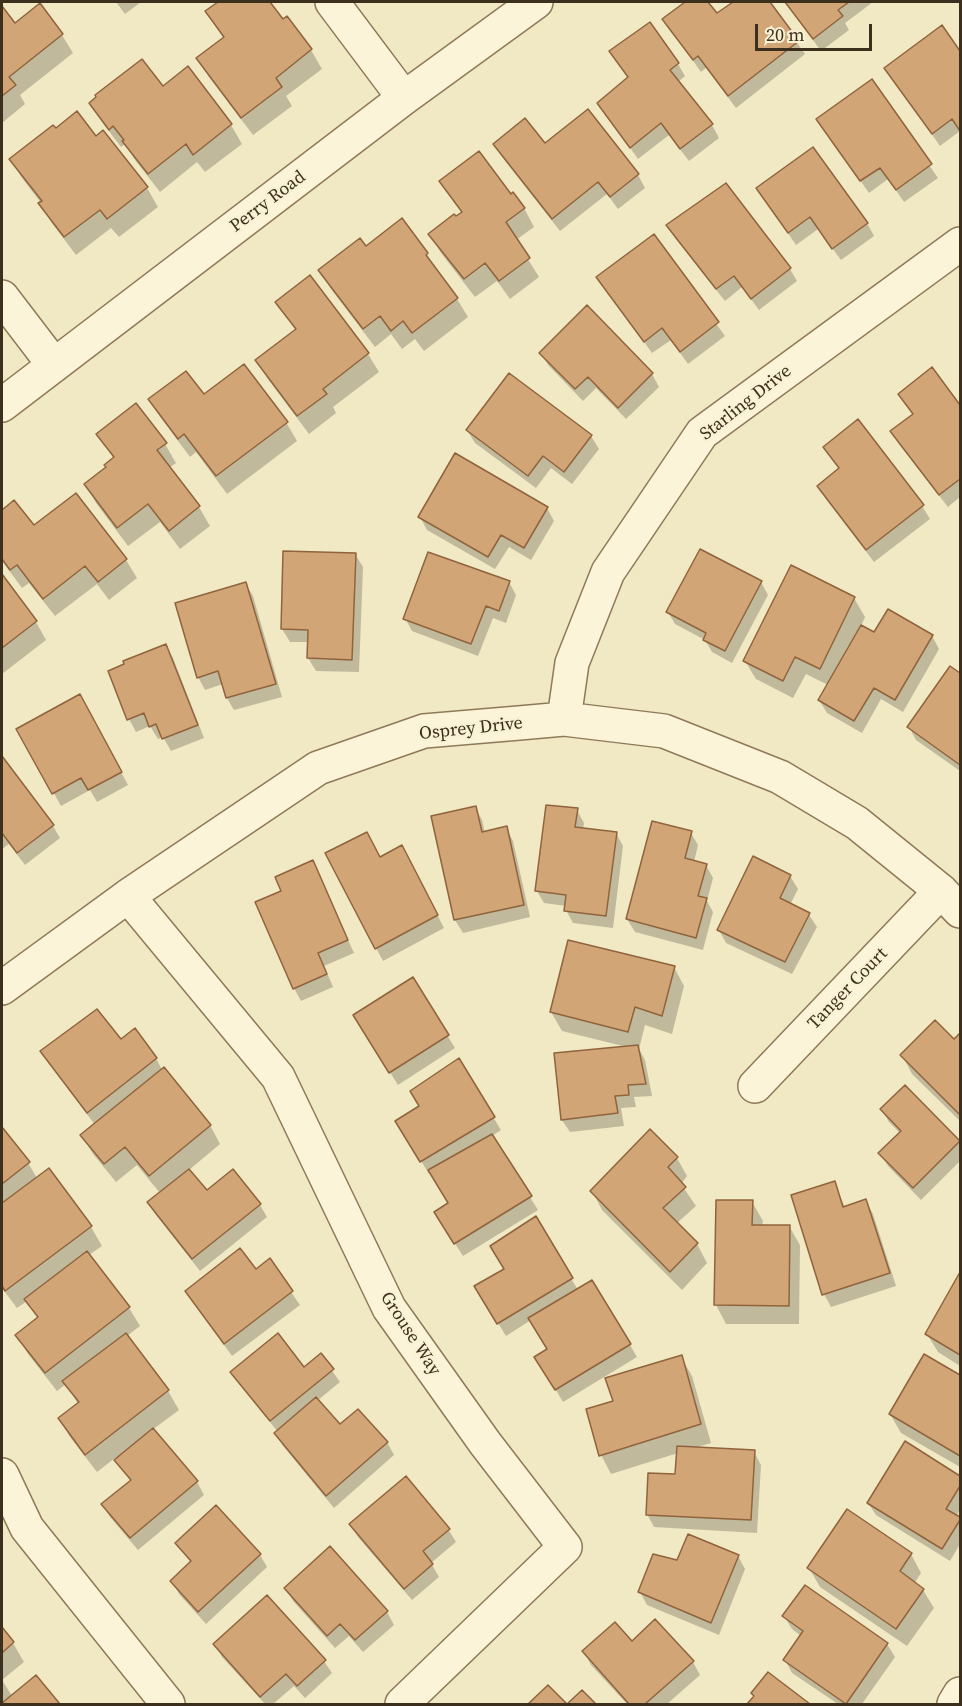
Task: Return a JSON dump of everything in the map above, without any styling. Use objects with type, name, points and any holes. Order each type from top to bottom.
[{"type":"street","points":[[332,2],[404,98]]},
{"type":"street","name":"Perry Road","points":[[2,405],[404,98],[536,2]]},
{"type":"street","name":"Starling Drive","points":[[564,719],[572,663],[608,572],[702,433],[960,244]]},
{"type":"street","points":[[2,297],[54,365]]},
{"type":"street","name":"Osprey Drive","points":[[2,988],[128,896],[318,768],[424,731],[564,719],[664,731],[780,777],[857,823],[951,901]]},
{"type":"street","name":"Grouse Way","points":[[128,896],[278,1077],[389,1308],[485,1443],[564,1547],[402,1704]]},
{"type":"street","name":"Tanger Court","points":[[755,1086],[951,901]]},
{"type":"street","points":[[2,1475],[27,1528],[168,1704]]},
{"type":"street","points":[[954,1704],[960,1694]]},
{"type":"building","points":[[218,2],[270,2],[283,19],[287,16],[312,49],[276,78],[282,87],[241,118],[196,58],[224,37],[205,11]]},
{"type":"building","points":[[685,2],[708,2],[717,13],[733,2],[770,2],[799,41],[728,96],[698,56],[693,60],[662,19]]},
{"type":"building","points":[[785,2],[849,2],[838,10],[843,16],[813,39]]},
{"type":"building","points":[[40,3],[63,34],[9,77],[16,85],[2,96],[2,6],[15,23]]},
{"type":"building","points":[[650,22],[679,63],[670,70],[713,124],[680,149],[661,123],[630,148],[597,103],[628,77],[609,51]]},
{"type":"building","points":[[942,25],[960,51],[960,131],[952,119],[932,134],[884,68]]},
{"type":"building","points":[[142,59],[163,86],[188,66],[232,124],[193,155],[186,144],[148,174],[113,126],[109,130],[89,103],[96,97],[95,95]]},
{"type":"building","points":[[872,79],[932,164],[896,190],[880,168],[860,181],[816,119]]},
{"type":"building","points":[[588,109],[639,174],[610,197],[598,182],[552,219],[493,144],[525,118],[545,143]]},
{"type":"building","points":[[77,111],[96,136],[103,130],[148,187],[107,219],[100,210],[64,237],[38,203],[42,201],[9,159],[53,125],[56,128]]},
{"type":"building","points":[[813,147],[868,223],[832,249],[810,217],[788,233],[756,188]]},
{"type":"building","points":[[479,151],[511,194],[513,192],[525,208],[506,222],[530,258],[499,281],[485,263],[464,279],[428,234],[454,214],[456,216],[462,212],[439,181]]},
{"type":"building","points":[[726,183],[791,268],[751,299],[734,276],[716,289],[666,225]]},
{"type":"building","points":[[402,218],[458,298],[412,333],[403,321],[391,331],[380,316],[363,329],[318,270],[360,238],[366,246]]},
{"type":"building","points":[[654,234],[719,322],[680,352],[662,328],[644,342],[596,277]]},
{"type":"building","points":[[310,275],[369,353],[323,389],[327,394],[297,416],[255,360],[296,329],[275,302]]},
{"type":"building","points":[[587,305],[653,373],[618,408],[588,377],[575,389],[539,353]]},
{"type":"building","points":[[244,364],[288,422],[216,476],[184,434],[178,439],[148,399],[186,371],[204,394]]},
{"type":"building","points":[[932,367],[960,405],[960,479],[939,495],[890,431],[913,414],[898,394]]},
{"type":"building","points":[[509,373],[592,435],[564,472],[543,456],[528,476],[466,430]]},
{"type":"building","points":[[136,403],[167,443],[157,450],[200,506],[169,531],[148,504],[117,528],[84,484],[106,467],[104,465],[114,457],[96,434]]},
{"type":"building","points":[[858,419],[924,505],[866,550],[817,486],[839,468],[823,447]]},
{"type":"building","points":[[455,453],[548,507],[524,548],[501,535],[488,557],[418,517]]},
{"type":"building","points":[[76,493],[127,559],[98,582],[85,566],[43,599],[17,565],[10,570],[2,559],[2,510],[14,500],[34,525]]},
{"type":"building","points":[[700,549],[762,581],[725,651],[703,640],[706,633],[666,612]]},
{"type":"building","points":[[283,551],[356,553],[352,660],[307,658],[308,630],[281,629]]},
{"type":"building","points":[[428,552],[510,581],[499,611],[486,606],[471,644],[403,619]]},
{"type":"building","points":[[791,565],[855,597],[820,669],[795,657],[783,681],[743,661]]},
{"type":"building","points":[[2,574],[37,621],[2,648]]},
{"type":"building","points":[[246,582],[276,684],[226,698],[218,671],[197,678],[175,603]]},
{"type":"building","points":[[888,609],[933,635],[895,700],[874,688],[854,721],[818,700],[861,625],[874,632]]},
{"type":"building","points":[[166,644],[198,725],[162,739],[156,724],[149,727],[144,713],[127,720],[108,671],[124,664],[123,661]]},
{"type":"building","points":[[950,666],[960,673],[960,765],[907,727]]},
{"type":"building","points":[[80,694],[122,772],[88,790],[81,778],[52,794],[16,729]]},
{"type":"building","points":[[2,756],[54,825],[17,853],[2,833]]},
{"type":"building","points":[[546,805],[578,808],[575,827],[617,832],[606,916],[564,911],[566,895],[535,891]]},
{"type":"building","points":[[476,806],[482,832],[507,826],[524,905],[454,920],[431,816]]},
{"type":"building","points":[[652,821],[692,831],[685,858],[707,864],[698,896],[707,898],[696,938],[626,919]]},
{"type":"building","points":[[367,832],[380,857],[402,845],[438,915],[375,949],[325,853]]},
{"type":"building","points":[[753,856],[791,875],[780,898],[810,913],[785,962],[717,930]]},
{"type":"building","points":[[313,860],[348,940],[318,953],[327,974],[293,989],[255,902],[281,891],[275,877]]},
{"type":"building","points":[[568,940],[675,966],[662,1016],[635,1007],[628,1032],[550,1012]]},
{"type":"building","points":[[413,977],[449,1035],[389,1073],[353,1015]]},
{"type":"building","points":[[97,1009],[121,1039],[135,1028],[157,1058],[87,1113],[40,1051]]},
{"type":"building","points":[[935,1020],[954,1039],[960,1033],[960,1115],[900,1055]]},
{"type":"building","points":[[638,1045],[646,1084],[628,1085],[629,1095],[615,1096],[618,1113],[561,1120],[554,1053]]},
{"type":"building","points":[[459,1058],[495,1117],[420,1162],[395,1121],[419,1106],[410,1091]]},
{"type":"building","points":[[164,1067],[211,1125],[149,1176],[125,1147],[104,1164],[80,1135]]},
{"type":"building","points":[[905,1085],[960,1141],[913,1188],[878,1153],[901,1131],[880,1109]]},
{"type":"building","points":[[2,1127],[30,1162],[2,1184]]},
{"type":"building","points":[[650,1129],[678,1157],[668,1167],[686,1187],[663,1208],[698,1243],[670,1272],[590,1191]]},
{"type":"building","points":[[492,1134],[532,1196],[454,1244],[434,1212],[448,1203],[428,1170]]},
{"type":"building","points":[[49,1168],[92,1226],[5,1291],[2,1286],[2,1203]]},
{"type":"building","points":[[189,1169],[207,1190],[233,1169],[261,1204],[192,1259],[147,1202]]},
{"type":"building","points":[[835,1181],[843,1207],[866,1199],[890,1273],[822,1295],[791,1195]]},
{"type":"building","points":[[716,1200],[753,1200],[752,1225],[790,1225],[789,1306],[714,1305]]},
{"type":"building","points":[[536,1216],[573,1278],[497,1324],[474,1286],[504,1269],[490,1246]]},
{"type":"building","points":[[240,1248],[256,1269],[270,1258],[293,1291],[224,1344],[185,1291]]},
{"type":"building","points":[[87,1251],[130,1307],[45,1373],[15,1335],[38,1317],[24,1299]]},
{"type":"building","points":[[960,1272],[960,1355],[925,1334]]},
{"type":"building","points":[[592,1280],[631,1344],[555,1390],[534,1357],[547,1349],[528,1318]]},
{"type":"building","points":[[126,1333],[169,1390],[85,1455],[58,1418],[79,1402],[62,1381]]},
{"type":"building","points":[[278,1333],[304,1367],[321,1353],[334,1369],[270,1421],[230,1372]]},
{"type":"building","points":[[924,1354],[960,1375],[960,1456],[889,1414]]},
{"type":"building","points":[[682,1355],[701,1424],[599,1456],[586,1409],[613,1401],[605,1378]]},
{"type":"building","points":[[316,1397],[340,1424],[358,1409],[388,1442],[326,1496],[274,1433]]},
{"type":"building","points":[[153,1428],[198,1481],[130,1538],[101,1504],[131,1480],[114,1460]]},
{"type":"building","points":[[905,1441],[960,1476],[960,1486],[946,1509],[960,1517],[960,1520],[942,1549],[867,1503]]},
{"type":"building","points":[[677,1446],[755,1450],[751,1520],[646,1515],[648,1473],[675,1474]]},
{"type":"building","points":[[406,1476],[450,1529],[423,1551],[433,1564],[404,1589],[349,1524]]},
{"type":"building","points":[[216,1505],[261,1554],[198,1612],[170,1581],[191,1561],[175,1543]]},
{"type":"building","points":[[847,1509],[912,1553],[900,1571],[924,1589],[896,1629],[807,1568]]},
{"type":"building","points":[[688,1534],[739,1555],[711,1623],[638,1592],[653,1554],[677,1560]]},
{"type":"building","points":[[330,1546],[388,1611],[355,1640],[340,1624],[327,1636],[284,1588]]},
{"type":"building","points":[[805,1585],[888,1643],[846,1704],[783,1660],[803,1631],[782,1616]]},
{"type":"building","points":[[267,1595],[326,1660],[297,1686],[286,1674],[260,1697],[213,1644]]},
{"type":"building","points":[[655,1619],[694,1661],[645,1704],[629,1704],[582,1651],[615,1622],[632,1641]]},
{"type":"building","points":[[2,1627],[14,1642],[2,1653]]},
{"type":"building","points":[[768,1672],[810,1704],[747,1704],[754,1696],[751,1693]]},
{"type":"building","points":[[36,1675],[60,1704],[2,1704],[2,1703]]},
{"type":"building","points":[[548,1685],[567,1704],[528,1704]]},
{"type":"building","points":[[582,1690],[596,1704],[567,1704]]}]
